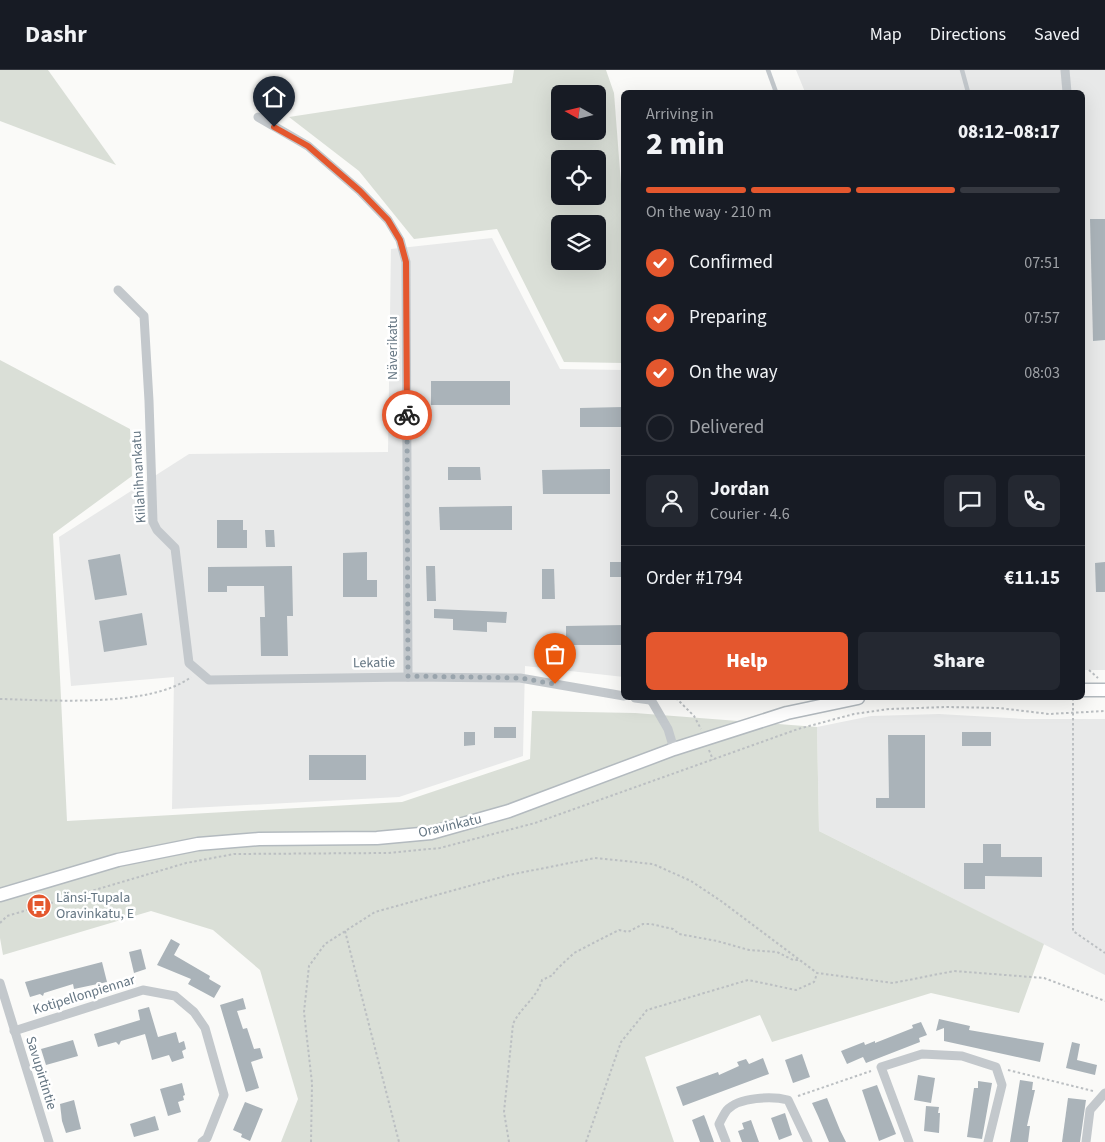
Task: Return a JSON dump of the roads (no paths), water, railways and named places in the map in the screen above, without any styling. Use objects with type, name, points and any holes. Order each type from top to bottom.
[{"type":"street","points":[[1065,70],[1067,90]]},
{"type":"street","name":"Näverikatu","points":[[258,117],[308,146],[360,191],[388,220],[400,240],[406,262],[408,676]]},
{"type":"street","name":"Kiilahihnankatu","points":[[118,290],[144,316],[153,522],[157,530],[175,548],[189,664]]},
{"type":"street","name":"Lekatie","points":[[189,664],[209,680],[408,676],[520,678],[621,695]]},
{"type":"street","points":[[1085,690],[1105,690]]},
{"type":"street","points":[[651,700],[668,729],[674,749]]},
{"type":"street","name":"Oravinkatu","points":[[0,896],[118,860],[198,844],[258,839],[377,838],[431,833],[509,811],[705,739],[787,713],[849,700]]},
{"type":"street","name":"Savupirtintie","points":[[0,983],[49,1142]]},
{"type":"street","name":"Kotipellonpiennar","points":[[14,1031],[143,990],[175,996],[194,1012],[205,1028],[224,1095],[208,1138],[202,1142]]},
{"type":"street","points":[[909,1142],[881,1068],[922,1054],[962,1056],[996,1067],[1002,1085],[988,1142]]},
{"type":"street","points":[[1086,1142],[1090,1110],[1104,1093]]},
{"type":"street","points":[[726,1142],[719,1124],[728,1109],[752,1099],[775,1097],[788,1100],[808,1142]]},
{"type":"lane","points":[[768,70],[775,90]]},
{"type":"lane","points":[[962,70],[967,90]]},
{"type":"place","name":"Länsi-Tupala Oravinkatu, E","points":[[39,906]]}]
